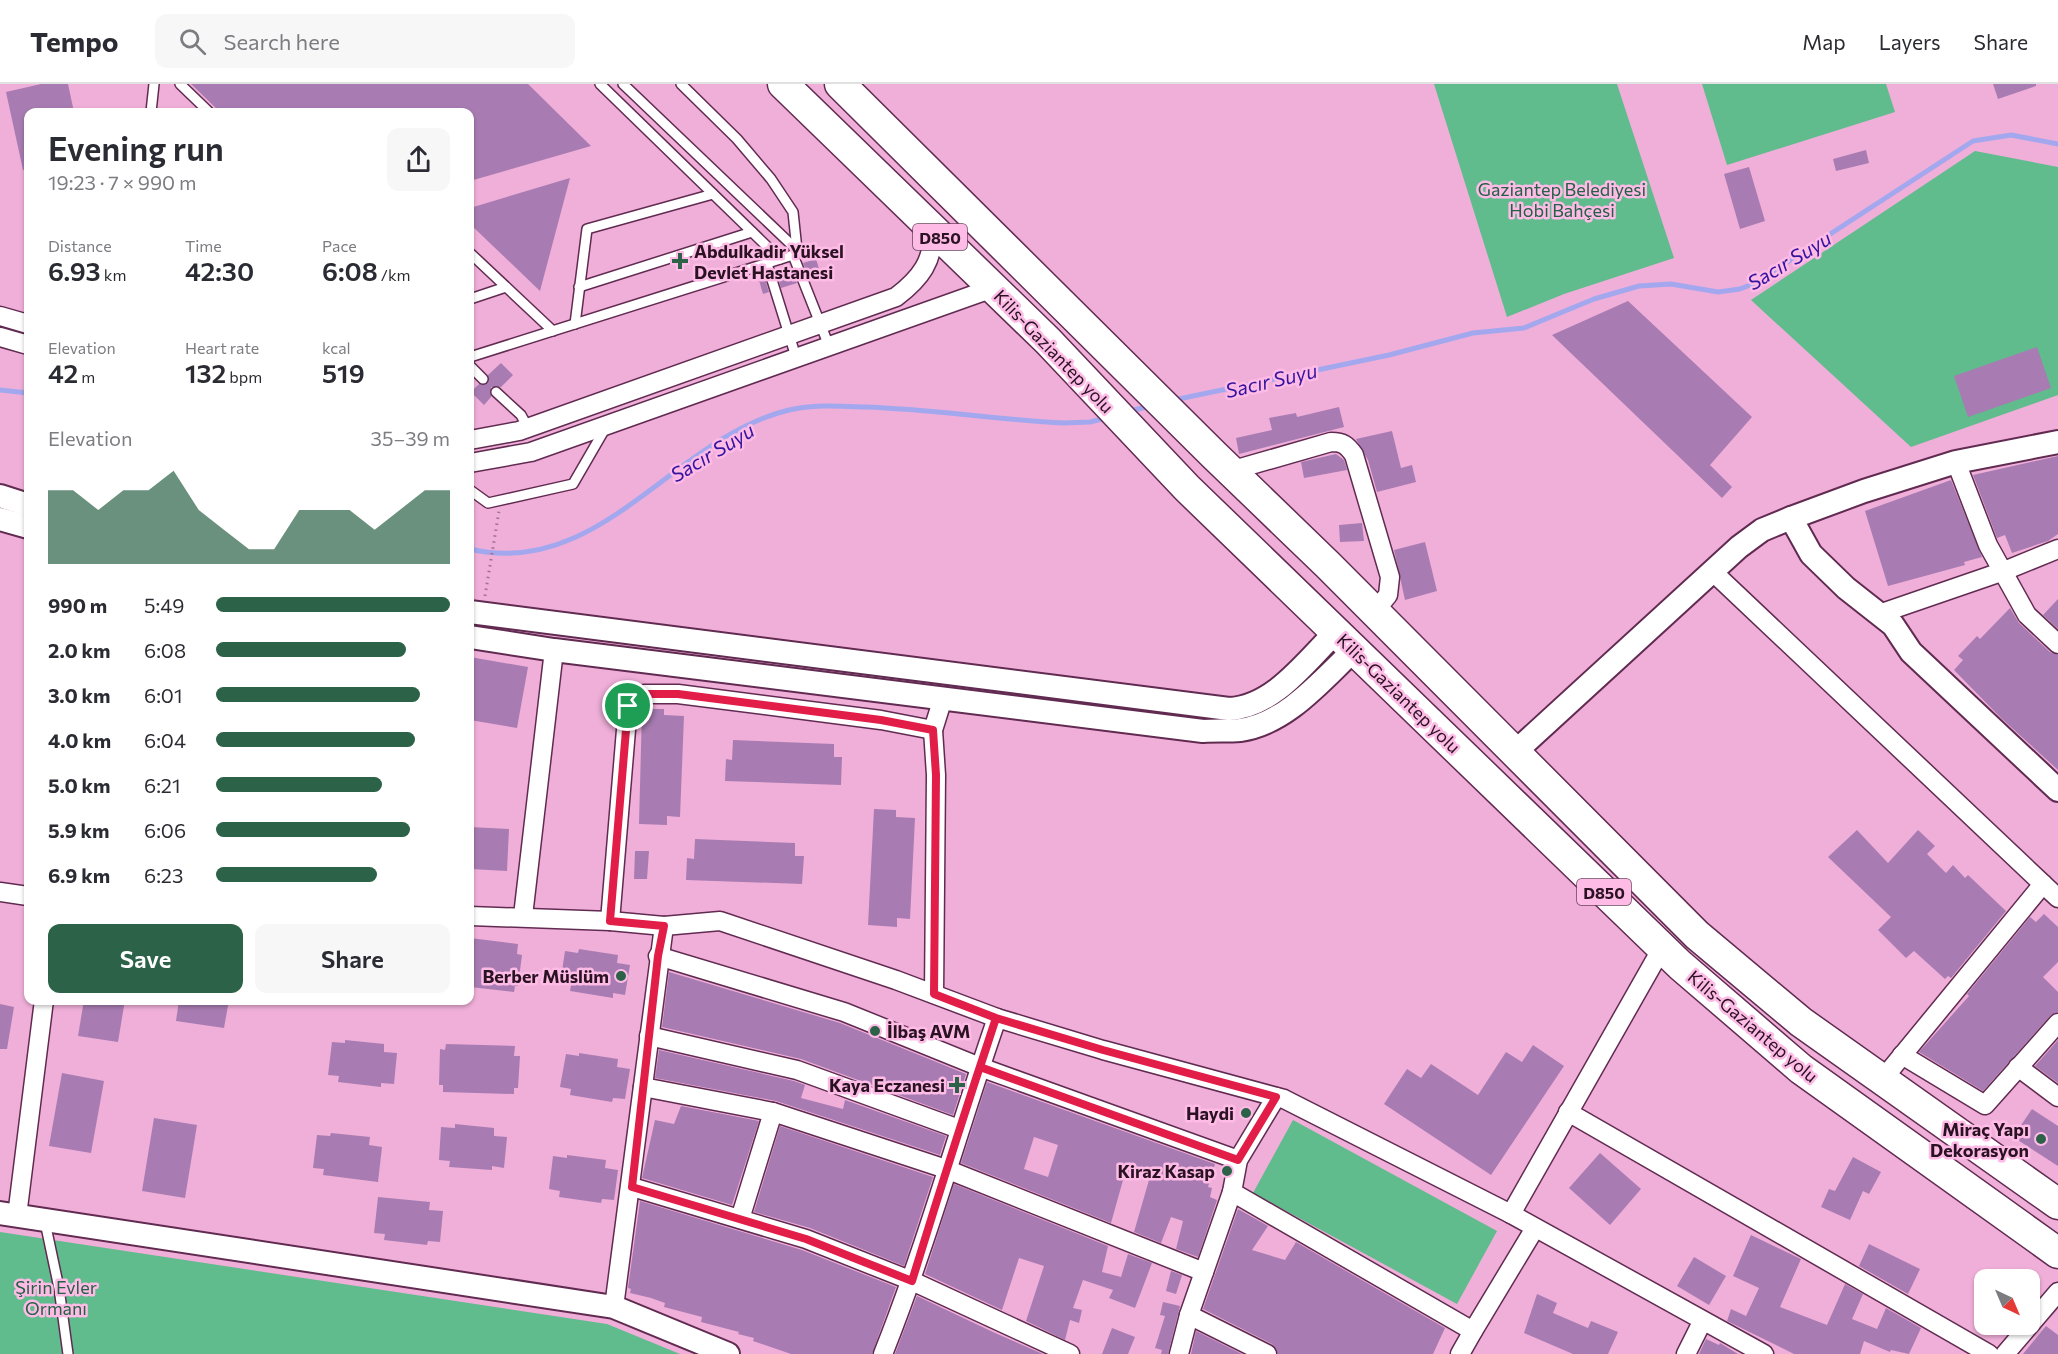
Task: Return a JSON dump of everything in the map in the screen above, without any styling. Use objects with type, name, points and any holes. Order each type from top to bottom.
[{"type":"highway","name":"Kilis-Gaziantep yolu","points":[[783,84],[1048,341],[1187,488],[1662,948],[1801,1069],[2058,1253]]},
{"type":"highway","name":"Kilis-Gaziantep yolu","points":[[840,84],[1222,463],[1374,610],[1697,935],[1801,1022],[2058,1203]]},
{"type":"street","points":[[474,439],[528,428],[896,297],[915,283],[927,265],[934,245],[932,229]]},
{"type":"street","points":[[474,462],[520,454],[557,442],[993,288]]},
{"type":"street","points":[[0,316],[24,323]]},
{"type":"street","points":[[0,337],[24,344]]},
{"type":"street","points":[[528,428],[557,442]]},
{"type":"street","points":[[520,454],[528,428]]},
{"type":"street","points":[[1222,463],[1331,442],[1340,442],[1348,446],[1354,455],[1390,577],[1388,595],[1374,610]]},
{"type":"street","points":[[1515,752],[1738,547],[1762,530],[1864,491],[1956,462],[2058,442]]},
{"type":"street","points":[[1956,462],[1988,545],[2027,615],[2058,644]]},
{"type":"street","points":[[0,496],[24,503]]},
{"type":"street","points":[[1791,518],[1811,554],[1846,588],[1893,625],[1911,652],[2058,790]]},
{"type":"street","points":[[0,519],[24,526]]},
{"type":"street","points":[[1879,614],[2004,571],[2058,549]]},
{"type":"street","points":[[1712,571],[2058,898]]},
{"type":"street","points":[[474,613],[1229,709],[1248,706],[1265,699],[1345,641]]},
{"type":"street","points":[[474,638],[554,650],[1203,731],[1242,730],[1262,724],[1284,712],[1345,641]]},
{"type":"street","points":[[523,916],[554,650]]},
{"type":"street","points":[[610,921],[628,706],[644,694],[678,694],[881,720],[933,730]]},
{"type":"street","points":[[934,994],[936,775],[933,730],[943,698]]},
{"type":"street","points":[[1882,1080],[2043,884]]},
{"type":"street","points":[[0,891],[24,895]]},
{"type":"street","points":[[474,916],[523,916],[664,926],[720,921],[934,994],[996,1018],[1276,1097],[1357,1135],[1511,1215],[1702,1322],[1764,1354]]},
{"type":"street","points":[[614,1307],[632,1187],[658,956],[664,926]]},
{"type":"street","points":[[1511,1215],[1662,948]]},
{"type":"street","points":[[658,956],[844,1012],[980,1067],[1238,1160]]},
{"type":"street","points":[[43,1005],[8,1214],[614,1307],[728,1354]]},
{"type":"street","points":[[883,1354],[912,1281],[996,1018]]},
{"type":"street","points":[[1902,1055],[1985,1106],[2058,1023]]},
{"type":"street","points":[[649,1036],[797,1070],[959,1129]]},
{"type":"street","points":[[2018,1068],[2058,1097]]},
{"type":"street","points":[[643,1087],[773,1112],[946,1169],[1204,1272]]},
{"type":"street","points":[[1179,1354],[1189,1315],[1232,1192],[1238,1160],[1276,1097]]},
{"type":"street","points":[[740,1219],[773,1112]]},
{"type":"street","points":[[1568,1112],[1989,1354]]},
{"type":"street","points":[[632,1187],[806,1239],[912,1281],[1070,1354]]},
{"type":"street","points":[[1232,1192],[1473,1331]]},
{"type":"street","points":[[1460,1354],[1535,1228]]},
{"type":"street","points":[[2005,1354],[2058,1292]]},
{"type":"street","points":[[1189,1315],[1259,1352]]},
{"type":"street","points":[[1686,1354],[1702,1322]]},
{"type":"lane","points":[[151,108],[154,84]]},
{"type":"lane","points":[[180,84],[205,108]]},
{"type":"lane","points":[[600,84],[780,260]]},
{"type":"lane","points":[[623,84],[795,253]]},
{"type":"lane","points":[[681,84],[737,139],[771,179],[793,212],[795,253],[828,346]]},
{"type":"lane","points":[[575,324],[587,229],[713,194]]},
{"type":"lane","points":[[579,287],[752,232]]},
{"type":"lane","points":[[474,356],[780,260],[795,253]]},
{"type":"lane","points":[[474,257],[553,331]]},
{"type":"lane","points":[[767,264],[796,357]]},
{"type":"lane","points":[[474,298],[506,287]]},
{"type":"lane","points":[[474,370],[483,380]]},
{"type":"lane","points":[[496,392],[521,415],[528,428]]},
{"type":"lane","points":[[474,493],[488,503],[573,484],[607,424]]},
{"type":"lane","points":[[45,1220],[59,1288],[68,1354]]},
{"type":"path","points":[[488,574],[501,501]]},
{"type":"green space","name":"Gaziantep Belediyesi Hobi Bahçesi","points":[[1434,84],[1617,84],[1674,258],[1564,294],[1507,317]]},
{"type":"green space","points":[[1702,84],[1886,84],[1895,112],[1727,165]]},
{"type":"green space","points":[[1975,151],[2058,167],[2058,395],[1911,447],[1751,300]]},
{"type":"green space","points":[[1293,1120],[1497,1231],[1457,1304],[1253,1193]]},
{"type":"green space","name":"Şirin Evler Ormanı","points":[[0,1232],[607,1324],[680,1354],[0,1354]]},
{"type":"building","points":[[41,84],[68,84],[73,108],[24,108],[24,170],[23,170],[6,92]]},
{"type":"building","points":[[191,84],[528,84],[591,146],[474,180],[474,108],[216,108]]},
{"type":"building","points":[[1993,84],[2036,84],[2036,86],[1998,99]]},
{"type":"building","points":[[1866,150],[1869,163],[1836,171],[1833,159]]},
{"type":"building","points":[[1749,167],[1765,221],[1740,229],[1724,174]]},
{"type":"building","points":[[570,178],[540,291],[474,228],[474,207]]},
{"type":"building","points":[[816,259],[821,275],[810,279],[803,263]]},
{"type":"building","points":[[790,267],[797,283],[781,288],[776,271]]},
{"type":"building","points":[[764,276],[769,292],[763,294],[758,277]]},
{"type":"building","points":[[1628,301],[1752,417],[1710,465],[1732,487],[1722,498],[1552,335]]},
{"type":"building","points":[[2037,347],[2051,388],[1968,417],[1954,376]]},
{"type":"building","points":[[501,363],[513,375],[501,387],[491,387],[491,397],[484,405],[474,395],[474,389],[479,384],[487,384],[488,375]]},
{"type":"building","points":[[1339,407],[1344,427],[1239,454],[1236,438],[1272,430],[1269,418],[1296,413],[1297,417]]},
{"type":"building","points":[[1392,431],[1401,468],[1412,465],[1416,482],[1377,492],[1368,460],[1356,439]]},
{"type":"building","points":[[1336,454],[1344,460],[1347,470],[1304,478],[1301,462]]},
{"type":"building","points":[[2058,456],[2058,534],[2048,541],[2012,553],[2005,535],[1997,538],[1973,475]]},
{"type":"building","points":[[1951,480],[1982,557],[1964,562],[1965,565],[1888,586],[1865,511]]},
{"type":"building","points":[[1362,523],[1364,541],[1340,542],[1339,525]]},
{"type":"building","points":[[1425,542],[1437,591],[1405,600],[1394,550]]},
{"type":"building","points":[[2058,599],[2058,629],[2043,615]]},
{"type":"building","points":[[2010,608],[2019,623],[2050,652],[2058,655],[2058,770],[2001,718],[1954,670],[1963,660],[1958,656],[1977,636],[1980,639]]},
{"type":"building","points":[[474,658],[528,667],[517,728],[474,721]]},
{"type":"building","points":[[642,709],[664,709],[664,715],[684,716],[680,817],[667,816],[667,825],[639,824]]},
{"type":"building","points":[[733,740],[834,744],[834,757],[842,757],[841,785],[725,781],[726,759],[732,760]]},
{"type":"building","points":[[874,809],[896,810],[896,817],[915,818],[910,919],[897,918],[897,927],[868,925]]},
{"type":"building","points":[[474,827],[509,829],[507,871],[474,869]]},
{"type":"building","points":[[1857,830],[1888,863],[1918,830],[1935,846],[1927,854],[1946,873],[1953,865],[1965,878],[1968,875],[2006,911],[1951,978],[1948,976],[1945,979],[1914,951],[1906,958],[1878,930],[1891,917],[1828,857]]},
{"type":"building","points":[[695,839],[795,843],[795,856],[804,856],[802,884],[686,880],[687,858],[694,859]]},
{"type":"building","points":[[635,851],[649,851],[647,879],[634,879]]},
{"type":"building","points":[[2044,914],[2058,927],[2058,962],[2043,977],[2058,992],[2058,1012],[2050,1016],[1983,1091],[1919,1052],[1969,996],[1967,994],[2030,917],[2036,922]]},
{"type":"building","points":[[474,938],[518,944],[517,954],[522,955],[518,986],[515,986],[514,992],[474,987]]},
{"type":"building","points":[[579,949],[618,955],[617,963],[630,965],[625,995],[613,993],[613,998],[570,991],[571,985],[560,984],[565,951],[578,953]]},
{"type":"building","points":[[669,972],[840,1023],[966,1074],[953,1115],[801,1059],[662,1027]]},
{"type":"building","points":[[0,1004],[14,1007],[7,1049],[0,1049]]},
{"type":"building","points":[[83,1005],[124,1005],[118,1042],[78,1036]]},
{"type":"building","points":[[178,1005],[228,1005],[224,1028],[176,1021]]},
{"type":"building","points":[[345,1040],[384,1044],[384,1052],[397,1053],[394,1084],[381,1083],[381,1087],[338,1082],[339,1076],[328,1075],[332,1042],[345,1043]]},
{"type":"building","points":[[2058,1040],[2058,1083],[2035,1066]]},
{"type":"building","points":[[446,1044],[515,1046],[514,1056],[520,1056],[518,1088],[514,1088],[514,1094],[443,1092],[443,1085],[439,1085],[440,1049],[445,1050]]},
{"type":"building","points":[[1533,1045],[1564,1066],[1491,1175],[1384,1104],[1407,1069],[1421,1078],[1431,1064],[1478,1095],[1506,1052],[1522,1062]]},
{"type":"building","points":[[659,1050],[794,1081],[805,1085],[801,1098],[843,1109],[845,1100],[946,1136],[940,1155],[776,1101],[655,1078]]},
{"type":"building","points":[[579,1053],[618,1059],[617,1067],[630,1069],[625,1099],[613,1098],[612,1102],[570,1095],[571,1089],[560,1087],[566,1054],[579,1056]]},
{"type":"building","points":[[62,1073],[104,1081],[91,1153],[49,1146]]},
{"type":"building","points":[[987,1082],[1215,1164],[1208,1187],[1212,1188],[1210,1197],[1217,1200],[1198,1257],[1176,1249],[1183,1221],[1171,1217],[1161,1243],[1134,1232],[1149,1180],[1125,1173],[1111,1223],[961,1163]],"holes":[[[1034,1137],[1058,1145],[1048,1177],[1024,1169]]]},
{"type":"building","points":[[681,1106],[759,1121],[732,1205],[642,1178],[655,1120],[674,1124]]},
{"type":"building","points":[[2032,1109],[2058,1126],[2058,1166],[2013,1137]]},
{"type":"building","points":[[154,1118],[197,1125],[185,1198],[142,1191]]},
{"type":"building","points":[[455,1124],[494,1128],[494,1136],[507,1137],[504,1168],[492,1166],[492,1170],[449,1167],[450,1161],[439,1160],[441,1127],[455,1128]]},
{"type":"building","points":[[780,1126],[933,1177],[904,1266],[810,1228],[754,1212]]},
{"type":"building","points":[[331,1133],[370,1137],[369,1145],[382,1147],[378,1182],[323,1175],[324,1169],[313,1168],[317,1135],[330,1136]]},
{"type":"building","points":[[1600,1153],[1641,1189],[1610,1225],[1569,1188]]},
{"type":"building","points":[[567,1155],[606,1160],[605,1168],[618,1170],[614,1200],[602,1199],[601,1203],[559,1197],[560,1191],[549,1189],[553,1156],[567,1158]]},
{"type":"building","points":[[1853,1157],[1881,1172],[1869,1194],[1863,1191],[1850,1220],[1821,1207],[1829,1189],[1835,1191]]},
{"type":"building","points":[[954,1184],[1108,1246],[1102,1272],[1121,1277],[1128,1254],[1152,1263],[1135,1308],[1109,1298],[1113,1290],[1083,1280],[1073,1308],[1082,1310],[1079,1323],[1070,1320],[1065,1340],[1026,1321],[1044,1266],[1019,1258],[1002,1310],[925,1274]]},
{"type":"building","points":[[378,1197],[430,1202],[429,1210],[443,1211],[440,1242],[428,1241],[427,1245],[384,1240],[385,1234],[374,1233]]},
{"type":"building","points":[[640,1201],[802,1250],[896,1287],[872,1354],[791,1354],[753,1341],[754,1338],[738,1334],[739,1332],[701,1322],[702,1317],[664,1307],[665,1303],[630,1293],[631,1289],[628,1288]]},
{"type":"building","points":[[1238,1209],[1268,1226],[1252,1250],[1285,1260],[1296,1242],[1445,1328],[1433,1354],[1278,1354],[1272,1344],[1203,1309]]},
{"type":"building","points":[[1751,1235],[1801,1259],[1780,1307],[1827,1325],[1845,1284],[1863,1294],[1852,1319],[1877,1329],[1886,1308],[1921,1328],[1909,1354],[1891,1350],[1890,1352],[1864,1341],[1860,1354],[1794,1354],[1727,1321],[1731,1309],[1746,1316],[1759,1288],[1733,1276]]},
{"type":"building","points":[[1869,1244],[1920,1269],[1908,1294],[1859,1266]]},
{"type":"building","points":[[1694,1257],[1726,1276],[1709,1305],[1677,1286]]},
{"type":"building","points":[[1171,1271],[1182,1275],[1176,1294],[1166,1291]]},
{"type":"building","points":[[1537,1294],[1557,1303],[1553,1313],[1588,1328],[1591,1321],[1618,1332],[1608,1354],[1573,1354],[1524,1333]]},
{"type":"building","points":[[917,1296],[995,1333],[1043,1354],[895,1354]]},
{"type":"building","points":[[1163,1302],[1180,1306],[1168,1354],[1161,1354],[1162,1350],[1155,1348],[1165,1316],[1160,1315]]},
{"type":"building","points":[[2046,1326],[2058,1335],[2058,1354],[2023,1354]]},
{"type":"building","points":[[1112,1328],[1135,1337],[1128,1354],[1102,1354]]},
{"type":"building","points":[[1196,1331],[1242,1354],[1191,1354]]},
{"type":"building","points":[[1706,1339],[1719,1345],[1720,1343],[1738,1354],[1699,1354]]},
{"type":"waterway","name":"Sacır Suyu","points":[[1174,400],[1389,355],[1473,333],[1524,328],[1594,299],[1639,286],[1671,284],[1718,292],[1740,289],[1755,283],[1973,141],[2011,135],[2058,144]]},
{"type":"waterway","name":"Sacır Suyu","points":[[0,390],[24,393]]},
{"type":"waterway","name":"Sacır Suyu","points":[[474,549],[516,553],[559,544],[598,526],[709,447],[748,425],[789,410],[827,406],[890,408],[1064,423],[1090,422],[1106,418]]},
{"type":"waterway","name":"Sacır Suyu","points":[[1130,411],[1150,406]]},
{"type":"place","name":"Abdulkadir Yüksel Devlet Hastanesi","points":[[680,261]]},
{"type":"place","name":"Berber Müslüm","points":[[621,976]]},
{"type":"place","name":"İlbaş AVM","points":[[875,1031]]},
{"type":"place","name":"Kaya Eczanesi","points":[[957,1085]]},
{"type":"place","name":"Haydi","points":[[1246,1113]]},
{"type":"place","name":"Miraç Yapı Dekorasyon","points":[[2041,1139]]},
{"type":"place","name":"Kiraz Kasap","points":[[1227,1171]]},
{"type":"route","points":[[628,706],[610,921],[664,926],[658,956],[632,1187],[806,1239],[912,1281],[946,1169],[996,1018],[1276,1097],[1238,1160],[980,1067],[996,1018],[934,994],[936,775],[933,730],[881,720],[678,694],[644,694],[628,706]]}]
